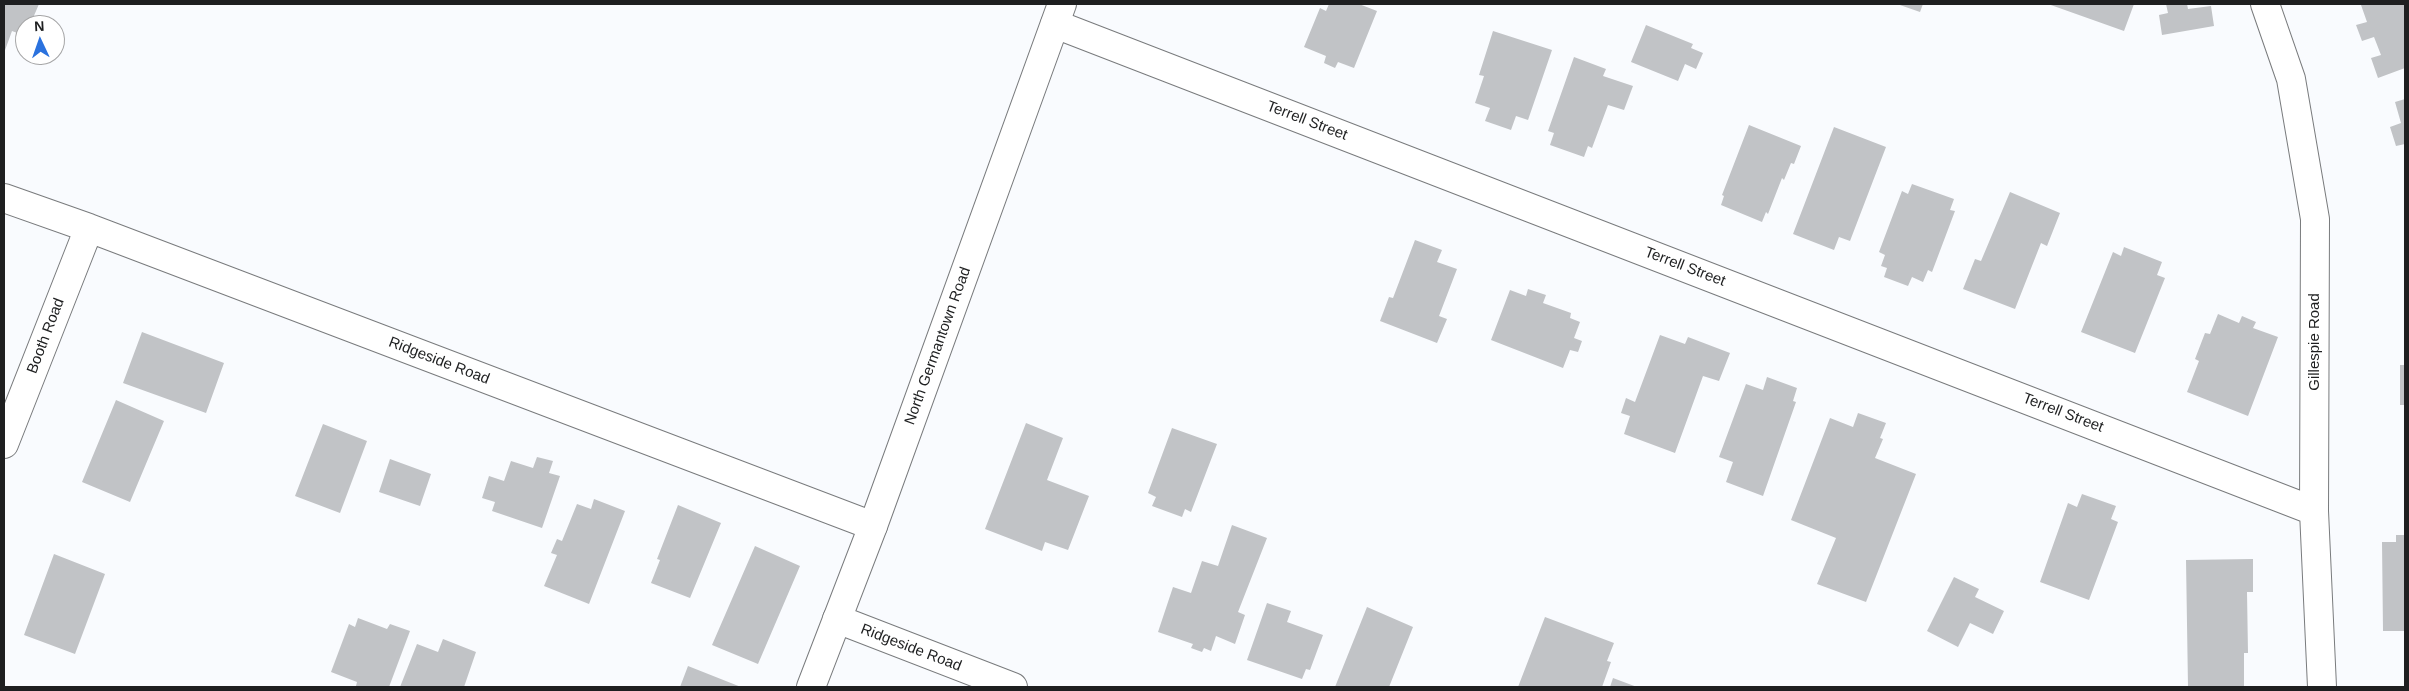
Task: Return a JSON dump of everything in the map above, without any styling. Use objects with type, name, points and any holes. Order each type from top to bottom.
[{"type":"street","name":"Gillespie Road","points":[[2265,4],[2291,78],[2315,219],[2314,511],[2322,687]]},
{"type":"street","name":"Terrell Street","points":[[1059,14],[2314,511]]},
{"type":"street","name":"North Germantown Road","points":[[811,687],[873,526],[1059,14]]},
{"type":"street","name":"Ridgeside Road","points":[[4,198],[89,228],[873,526]]},
{"type":"street","name":"Booth Road","points":[[4,444],[89,228]]},
{"type":"street","name":"Ridgeside Road","points":[[837,619],[1012,687]]},
{"type":"building","points":[[4,4],[39,4],[34,15],[15,15],[15,32],[12,31],[4,53]]},
{"type":"building","points":[[1329,4],[1359,4],[1377,11],[1354,68],[1338,62],[1335,68],[1324,63],[1326,56],[1304,47],[1320,8],[1326,11]]},
{"type":"building","points":[[1897,4],[1923,4],[1920,12]]},
{"type":"building","points":[[2048,4],[2134,4],[2124,31]]},
{"type":"building","points":[[2166,4],[2187,4],[2188,9],[2211,6],[2214,26],[2162,35],[2159,15],[2168,13]]},
{"type":"building","points":[[2405,4],[2405,68],[2378,78],[2371,58],[2381,55],[2374,37],[2362,41],[2356,25],[2367,22],[2361,5]]},
{"type":"building","points":[[1646,25],[1693,44],[1691,48],[1703,53],[1696,69],[1685,64],[1678,81],[1631,62]]},
{"type":"building","points":[[1493,31],[1552,50],[1528,120],[1516,116],[1511,130],[1485,121],[1490,108],[1475,103],[1484,76],[1479,75]]},
{"type":"building","points":[[1574,57],[1606,69],[1603,76],[1633,86],[1624,110],[1608,105],[1592,148],[1588,146],[1584,157],[1550,145],[1554,133],[1548,131]]},
{"type":"building","points":[[2405,99],[2405,144],[2396,146],[2390,127],[2401,123],[2395,102]]},
{"type":"building","points":[[1749,125],[1801,146],[1794,164],[1791,163],[1784,180],[1782,178],[1768,214],[1766,212],[1762,222],[1721,205],[1724,196],[1722,195]]},
{"type":"building","points":[[1834,127],[1886,147],[1850,241],[1839,237],[1834,250],[1793,234]]},
{"type":"building","points":[[1912,184],[1954,199],[1950,210],[1955,211],[1932,272],[1928,270],[1923,282],[1912,277],[1908,286],[1884,277],[1887,268],[1881,266],[1885,255],[1879,252],[1902,191],[1908,194]]},
{"type":"building","points":[[2010,192],[2060,213],[2047,246],[2041,243],[2015,309],[1963,289],[1975,259],[1981,261]]},
{"type":"building","points":[[1415,240],[1442,250],[1437,262],[1457,269],[1439,316],[1447,319],[1437,343],[1380,321],[1389,297],[1393,298]]},
{"type":"building","points":[[2124,247],[2162,262],[2157,275],[2165,278],[2135,353],[2081,332],[2113,252],[2121,256]]},
{"type":"building","points":[[1528,289],[1546,295],[1543,303],[1571,313],[1570,318],[1580,322],[1574,338],[1582,341],[1578,352],[1570,350],[1563,368],[1491,340],[1510,290],[1526,296]]},
{"type":"building","points":[[2218,314],[2239,323],[2242,316],[2256,322],[2253,328],[2278,337],[2248,416],[2187,392],[2199,361],[2195,359],[2205,333],[2210,334]]},
{"type":"building","points":[[142,332],[224,363],[206,413],[123,383]]},
{"type":"building","points":[[1660,335],[1685,344],[1688,337],[1730,353],[1719,381],[1703,376],[1675,453],[1624,434],[1630,416],[1621,413],[1626,398],[1635,402]]},
{"type":"building","points":[[2400,365],[2405,365],[2405,405],[2400,405]]},
{"type":"building","points":[[1767,377],[1797,388],[1793,401],[1796,402],[1763,496],[1726,482],[1733,462],[1719,457],[1746,384],[1763,390]]},
{"type":"building","points":[[116,400],[164,421],[130,502],[82,482]]},
{"type":"building","points":[[1858,413],[1886,423],[1880,438],[1883,439],[1875,458],[1916,474],[1866,602],[1817,584],[1836,538],[1791,520],[1830,418],[1853,427]]},
{"type":"building","points":[[1026,423],[1063,438],[1047,480],[1089,496],[1068,550],[1045,542],[1042,551],[985,529]]},
{"type":"building","points":[[323,424],[367,441],[340,513],[295,496]]},
{"type":"building","points":[[1172,428],[1217,444],[1191,512],[1185,509],[1182,517],[1152,506],[1156,497],[1148,493]]},
{"type":"building","points":[[537,457],[553,461],[549,473],[560,476],[542,528],[492,511],[495,502],[482,498],[489,476],[504,481],[511,461],[533,468]]},
{"type":"building","points":[[390,459],[431,474],[420,506],[379,492]]},
{"type":"building","points":[[2082,494],[2116,506],[2111,519],[2118,522],[2089,600],[2040,582],[2068,503],[2077,507]]},
{"type":"building","points":[[594,499],[625,511],[589,604],[544,586],[557,555],[551,553],[557,539],[562,541],[577,504],[591,509]]},
{"type":"building","points":[[678,505],[721,523],[690,598],[651,583],[660,560],[657,559]]},
{"type":"building","points":[[1232,525],[1267,538],[1238,612],[1245,615],[1235,644],[1216,636],[1211,651],[1204,648],[1202,652],[1191,648],[1193,644],[1158,632],[1173,587],[1191,593],[1202,561],[1218,566]]},
{"type":"building","points":[[2396,535],[2405,535],[2405,631],[2383,631],[2382,542],[2396,542]]},
{"type":"building","points":[[755,546],[800,566],[758,664],[712,645]]},
{"type":"building","points":[[54,554],[105,574],[75,654],[24,635]]},
{"type":"building","points":[[2253,559],[2253,592],[2247,592],[2248,653],[2244,653],[2244,687],[2188,687],[2186,560]]},
{"type":"building","points":[[1954,577],[1979,589],[1975,597],[2004,611],[1993,634],[1970,623],[1958,647],[1927,631]]},
{"type":"building","points":[[1267,603],[1291,611],[1287,622],[1323,635],[1310,670],[1306,669],[1302,679],[1247,660]]},
{"type":"building","points":[[1367,607],[1413,627],[1389,687],[1335,687]]},
{"type":"building","points":[[1545,617],[1614,643],[1607,661],[1611,662],[1602,687],[1518,687]]},
{"type":"building","points":[[358,618],[387,629],[390,624],[410,631],[389,687],[359,687],[356,686],[357,682],[331,672],[349,624],[355,627]]},
{"type":"building","points":[[443,639],[476,652],[464,687],[400,687],[417,644],[438,652]]},
{"type":"building","points":[[688,666],[741,687],[680,687]]},
{"type":"building","points":[[1613,678],[1637,687],[1610,687]]}]
